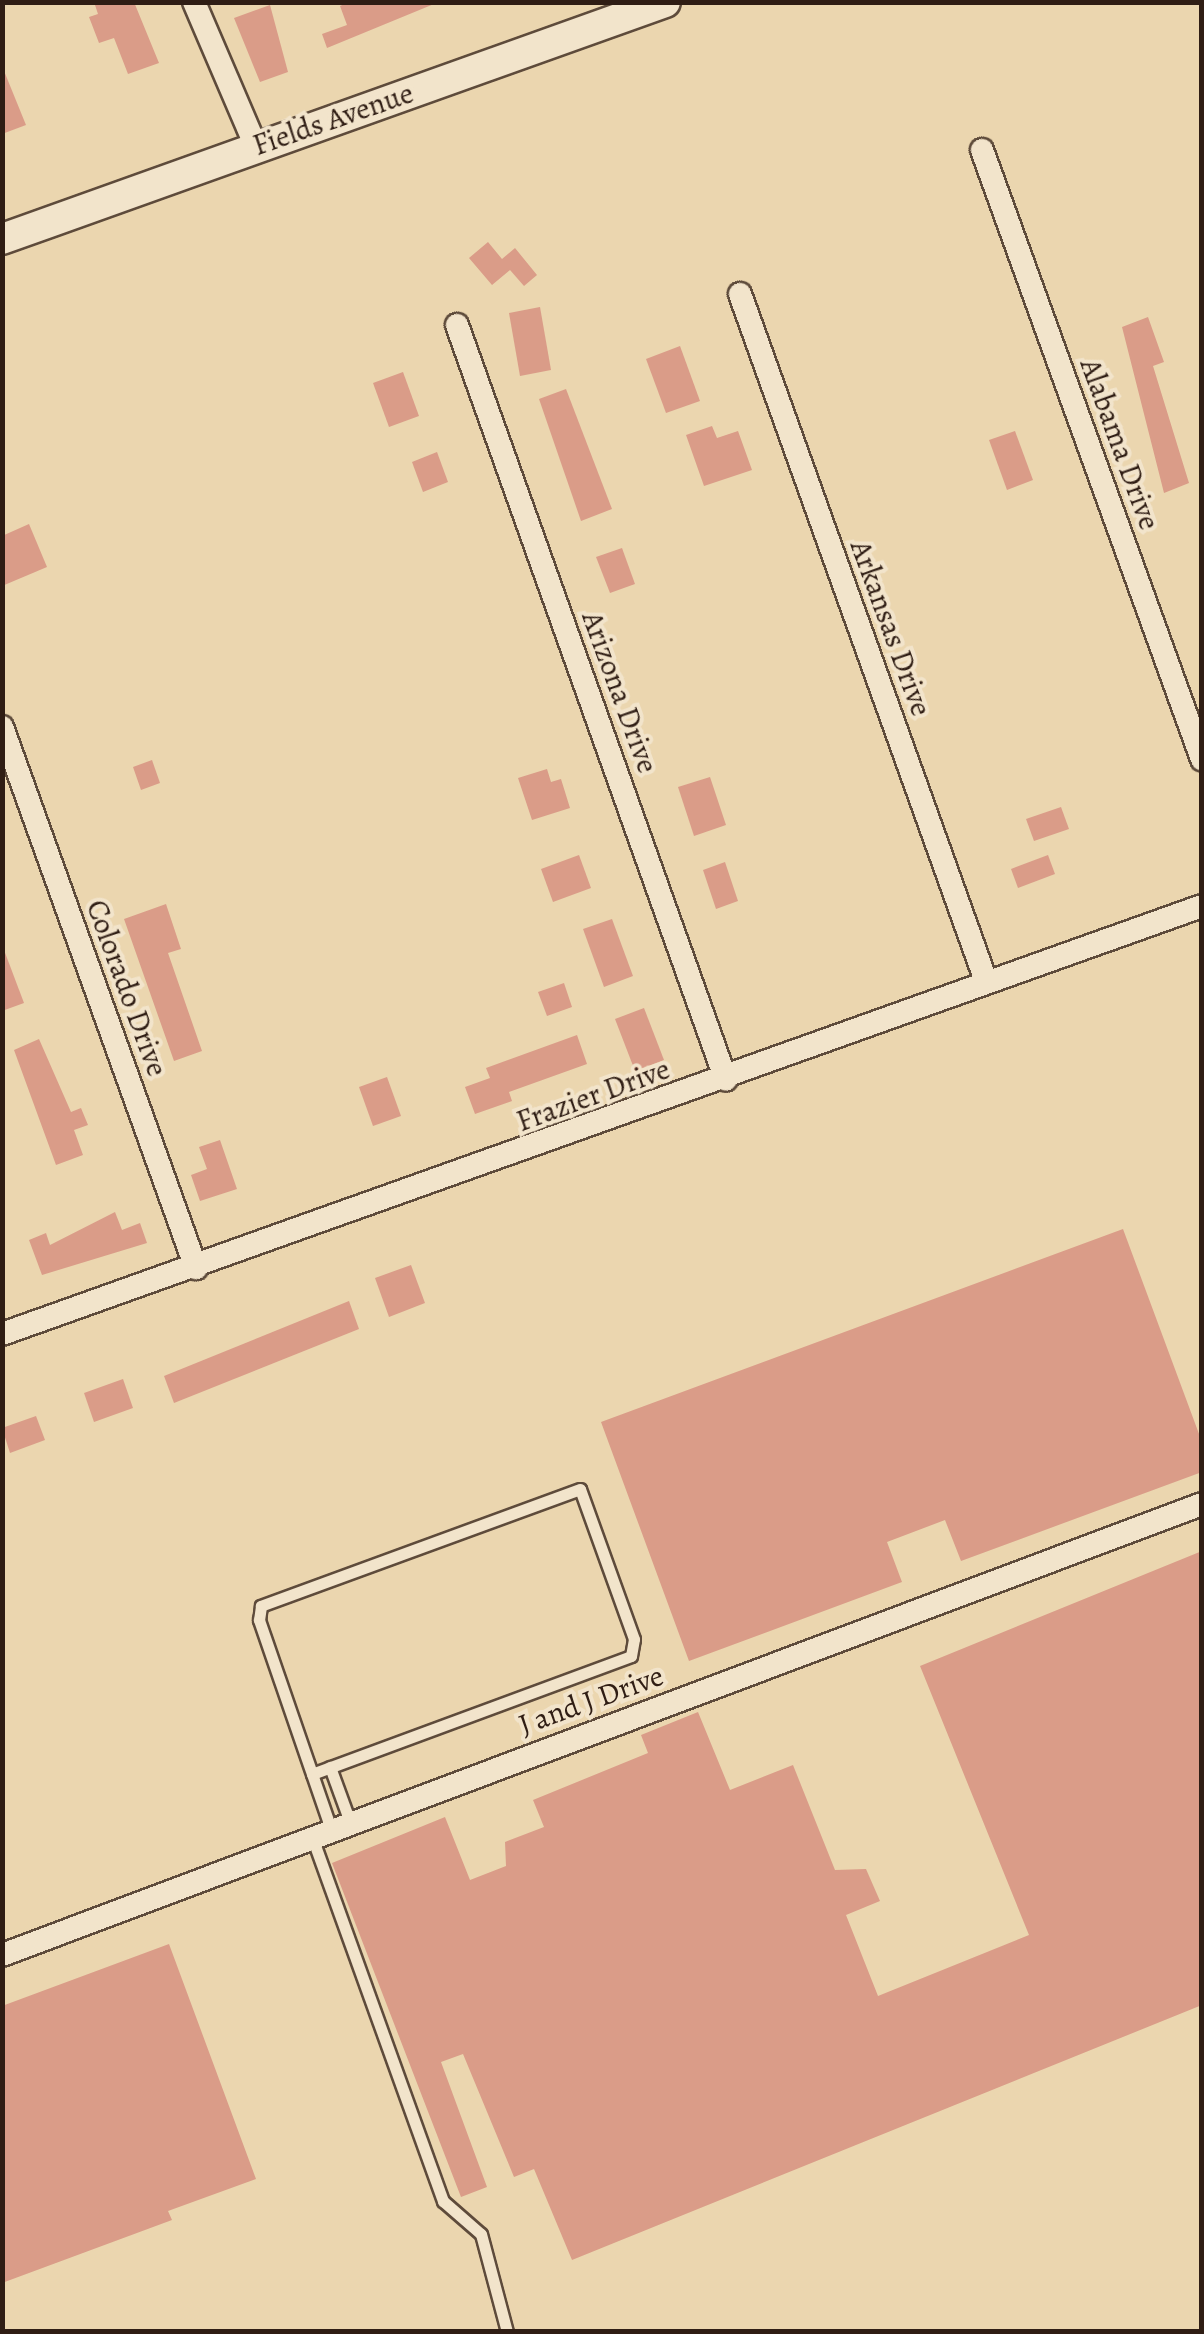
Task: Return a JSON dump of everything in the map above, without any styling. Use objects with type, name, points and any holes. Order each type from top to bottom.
[{"type":"street","points":[[194,2],[256,147]]},
{"type":"street","name":"Fields Avenue","points":[[2,238],[665,2]]},
{"type":"street","name":"Alabama Drive","points":[[982,150],[1202,759]]},
{"type":"street","name":"Arkansas Drive","points":[[740,294],[986,981]]},
{"type":"street","name":"Arizona Drive","points":[[457,325],[726,1080]]},
{"type":"street","name":"Colorado Drive","points":[[2,727],[196,1268]]},
{"type":"street","name":"Frazier Drive","points":[[2,1334],[726,1080],[986,981],[1202,906]]},
{"type":"street","name":"J and J Drive","points":[[2,1955],[1202,1504]]},
{"type":"lane","points":[[312,1774],[631,1656],[634,1639],[580,1489],[261,1606],[312,1774],[331,1829],[444,2201],[481,2234],[506,2332]]},
{"type":"lane","points":[[330,1767],[331,1829]]},
{"type":"building","points":[[94,2],[134,2],[159,63],[128,74],[114,38],[99,43],[89,17],[98,14]]},
{"type":"building","points":[[349,2],[434,4],[327,48],[322,34],[347,25],[340,6]]},
{"type":"building","points":[[270,5],[288,72],[260,82],[234,18]]},
{"type":"building","points":[[2,66],[26,125],[2,134]]},
{"type":"building","points":[[488,242],[502,259],[515,248],[537,275],[524,286],[510,270],[492,285],[469,258]]},
{"type":"building","points":[[540,307],[551,370],[520,376],[509,313]]},
{"type":"building","points":[[1148,317],[1164,362],[1153,366],[1189,483],[1164,493],[1122,327]]},
{"type":"building","points":[[680,346],[700,401],[666,413],[646,359]]},
{"type":"building","points":[[403,372],[419,416],[389,427],[373,383]]},
{"type":"building","points":[[566,389],[612,509],[581,521],[539,399]]},
{"type":"building","points":[[712,426],[717,438],[738,431],[752,470],[704,486],[686,435]]},
{"type":"building","points":[[1015,431],[1033,480],[1007,490],[989,440]]},
{"type":"building","points":[[437,452],[448,482],[423,492],[412,462]]},
{"type":"building","points":[[29,524],[47,567],[2,586],[2,536]]},
{"type":"building","points":[[622,548],[635,584],[610,593],[596,557]]},
{"type":"building","points":[[152,760],[160,783],[141,790],[133,767]]},
{"type":"building","points":[[547,769],[551,782],[561,779],[570,808],[532,820],[518,778]]},
{"type":"building","points":[[710,777],[726,825],[694,836],[678,787]]},
{"type":"building","points":[[1061,807],[1069,829],[1034,841],[1026,819]]},
{"type":"building","points":[[579,855],[591,888],[553,902],[541,869]]},
{"type":"building","points":[[1048,855],[1055,874],[1018,888],[1011,869]]},
{"type":"building","points":[[725,862],[738,901],[716,909],[703,870]]},
{"type":"building","points":[[166,904],[181,949],[168,953],[202,1051],[174,1061],[124,919]]},
{"type":"building","points":[[612,919],[633,976],[604,987],[583,929]]},
{"type":"building","points":[[2,951],[24,1003],[2,1011]]},
{"type":"building","points":[[564,983],[572,1007],[547,1016],[538,992]]},
{"type":"building","points":[[644,1008],[664,1060],[635,1071],[615,1019]]},
{"type":"building","points":[[577,1035],[587,1064],[509,1092],[512,1101],[475,1114],[465,1087],[490,1078],[486,1068]]},
{"type":"building","points":[[39,1039],[71,1112],[81,1108],[88,1125],[74,1130],[83,1155],[56,1165],[14,1050]]},
{"type":"building","points":[[387,1077],[401,1116],[373,1126],[359,1087]]},
{"type":"building","points":[[220,1140],[237,1189],[200,1201],[191,1175],[207,1169],[199,1147]]},
{"type":"building","points":[[115,1212],[122,1230],[140,1223],[147,1243],[42,1275],[29,1240],[46,1233],[50,1245]]},
{"type":"building","points":[[1123,1229],[1202,1442],[1202,1472],[961,1561],[945,1520],[887,1542],[902,1582],[689,1661],[601,1422]]},
{"type":"building","points":[[411,1265],[425,1303],[389,1317],[375,1278]]},
{"type":"building","points":[[349,1301],[359,1329],[174,1403],[164,1376]]},
{"type":"building","points":[[123,1379],[133,1408],[94,1422],[84,1393]]},
{"type":"building","points":[[36,1416],[45,1440],[10,1453],[2,1428]]},
{"type":"building","points":[[1202,1551],[1202,2005],[572,2260],[534,2169],[514,2177],[463,2054],[441,2062],[487,2187],[461,2197],[332,1863],[445,1817],[470,1880],[506,1866],[505,1842],[544,1827],[533,1800],[648,1753],[641,1735],[698,1712],[730,1790],[793,1765],[835,1870],[866,1869],[880,1901],[846,1915],[878,1996],[1029,1935],[920,1666]]},
{"type":"building","points":[[169,1944],[256,2179],[168,2211],[172,2220],[2,2283],[2,2006]]}]
